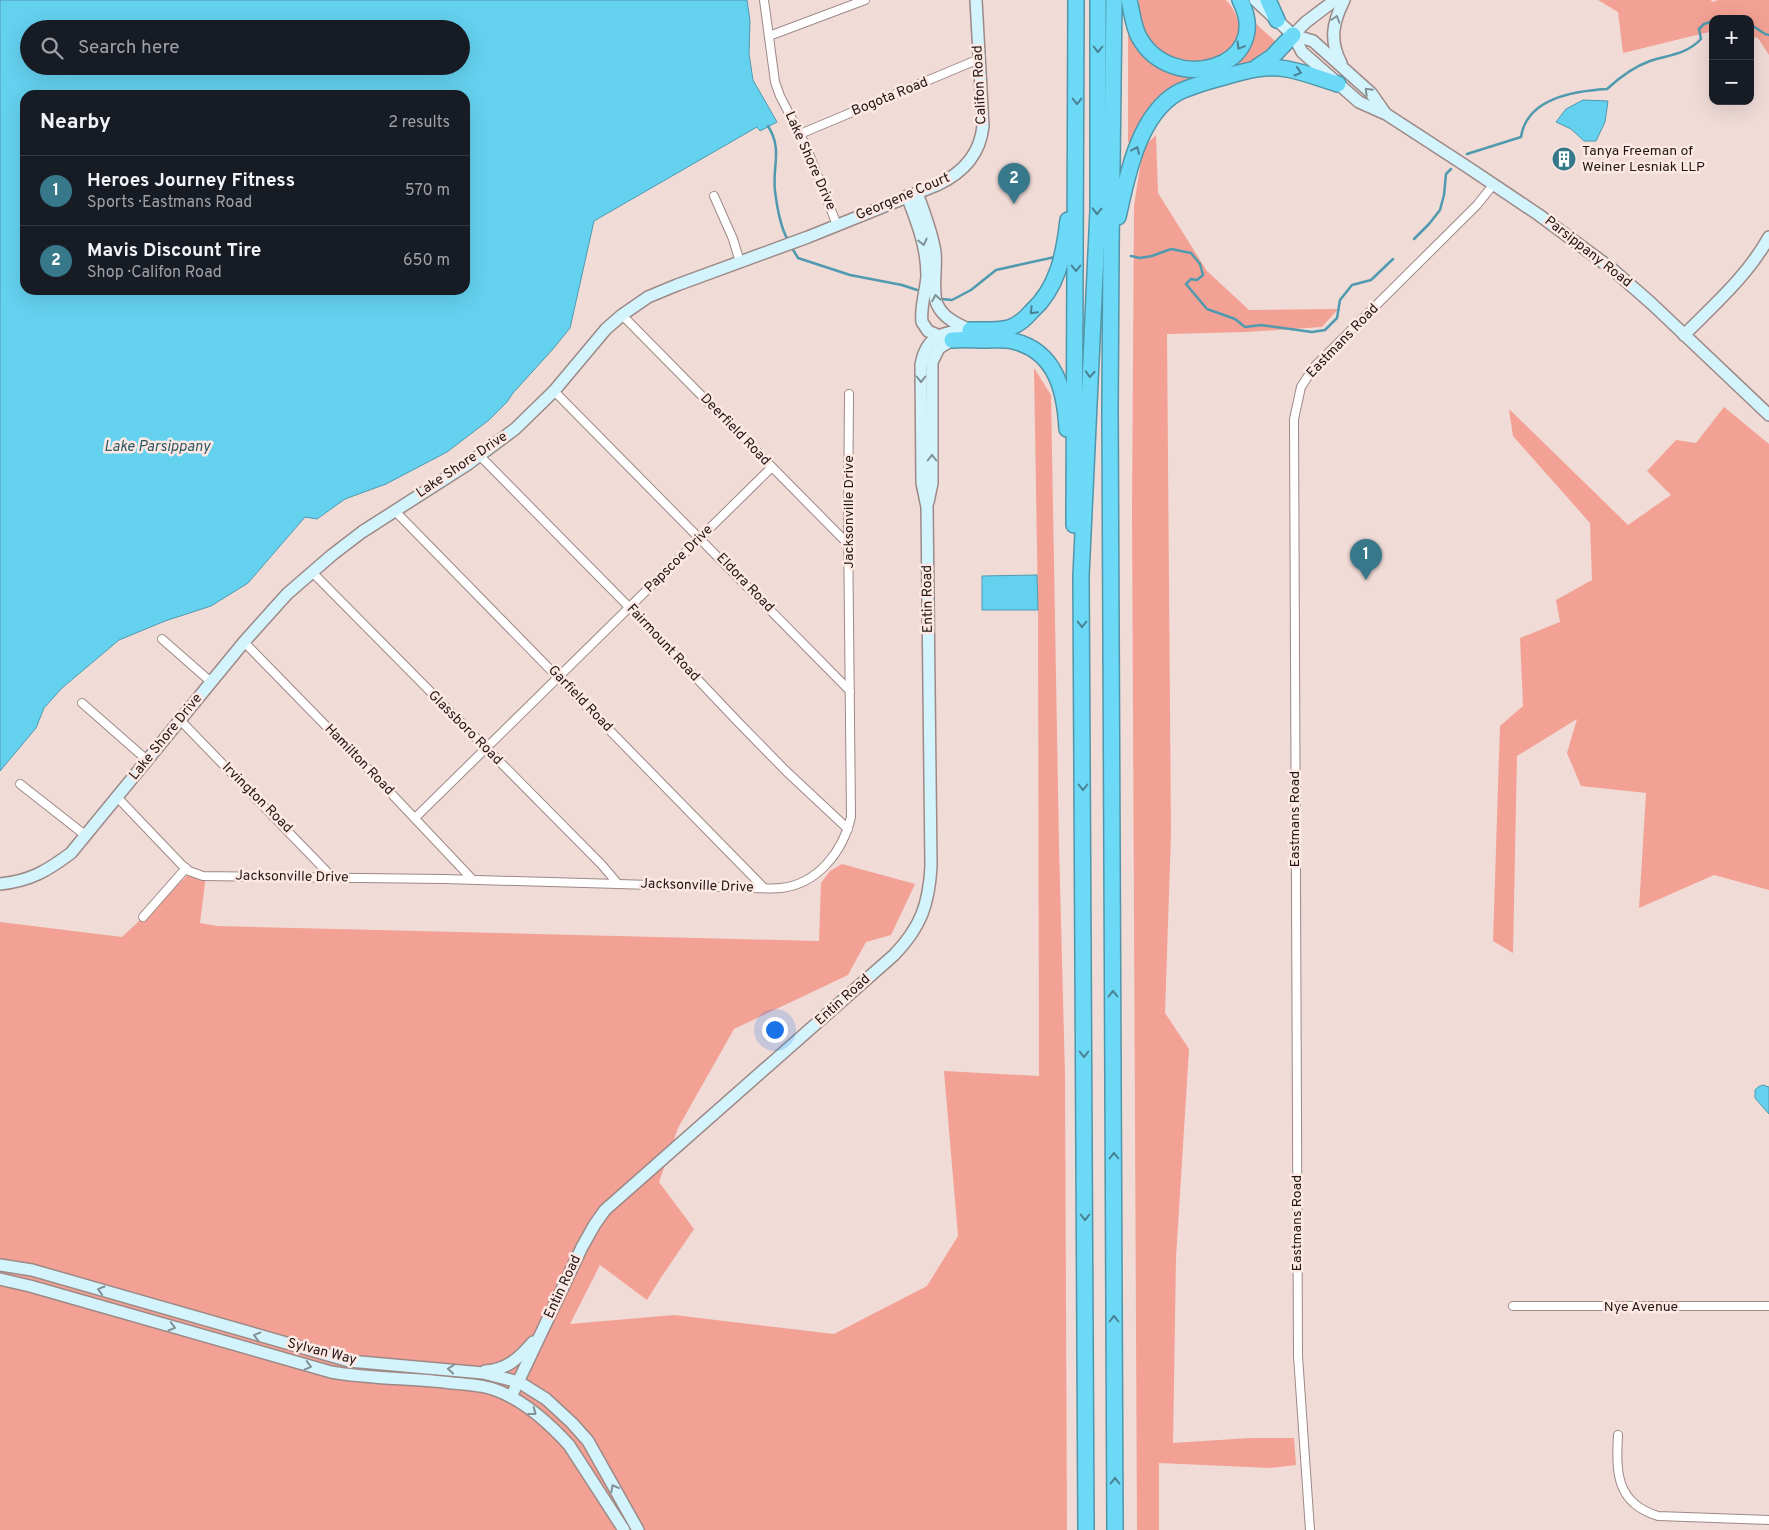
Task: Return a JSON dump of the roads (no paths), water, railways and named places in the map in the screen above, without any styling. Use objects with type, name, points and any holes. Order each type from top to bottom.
[{"type":"highway","points":[[1076,0],[1077,149],[1074,538],[1082,576]]},
{"type":"highway","points":[[1086,1530],[1082,576],[1098,210],[1098,0]]},
{"type":"highway","points":[[1114,0],[1110,248],[1115,1530]]},
{"type":"highway","points":[[1129,0],[1134,26],[1146,47],[1164,62],[1187,70],[1198,70],[1220,65],[1232,57],[1241,46],[1247,32],[1247,24],[1246,14],[1240,0]]},
{"type":"highway","points":[[1268,0],[1277,20]]},
{"type":"highway","points":[[1110,248],[1133,157],[1149,123],[1160,109],[1170,99],[1189,88],[1256,68],[1272,57],[1292,35]]},
{"type":"highway","points":[[1256,68],[1287,69],[1338,84]]},
{"type":"highway","points":[[970,330],[1003,329],[1017,324],[1037,307],[1051,287],[1065,248],[1077,149]]},
{"type":"highway","points":[[945,338],[1015,341],[1036,352],[1049,363],[1060,384],[1066,418],[1067,447],[1075,468]]},
{"type":"street","name":"Lake Shore Drive","points":[[0,884],[19,882],[41,874],[71,853],[244,642],[287,594],[362,532],[480,456],[515,429],[554,391],[606,329],[622,315],[648,297],[837,225],[800,134],[780,96],[775,82],[764,0]]},
{"type":"street","points":[[770,36],[865,0]]},
{"type":"street","name":"Califon Road","points":[[967,166],[979,145],[982,134],[976,0]]},
{"type":"street","name":"Parsippany Road","points":[[1255,0],[1292,35],[1302,52],[1359,102],[1386,114],[1539,215],[1612,269],[1651,302],[1769,415]]},
{"type":"street","points":[[1292,35],[1335,0]]},
{"type":"street","points":[[1344,0],[1336,19],[1332,36],[1335,49],[1346,71]]},
{"type":"street","name":"Parsippany Road","points":[[1292,35],[1313,41],[1371,93],[1386,114]]},
{"type":"street","name":"Bogota Road","points":[[800,134],[979,59]]},
{"type":"street","name":"Georgene Court","points":[[837,225],[948,180],[967,166]]},
{"type":"street","name":"Eastmans Road","points":[[1310,1530],[1298,1356],[1294,419],[1302,387],[1314,367],[1470,212],[1493,185]]},
{"type":"street","points":[[912,195],[928,225],[935,253],[935,300],[942,313],[949,319],[970,330]]},
{"type":"street","points":[[912,195],[926,254],[927,275],[922,322],[928,331],[945,338],[949,332],[970,330]]},
{"type":"street","points":[[714,196],[733,239],[740,262]]},
{"type":"street","points":[[1684,334],[1740,278],[1769,237]]},
{"type":"street","name":"Deerfield Road","points":[[622,315],[849,545]]},
{"type":"street","name":"Entin Road","points":[[511,1397],[582,1247],[595,1224],[606,1210],[894,955],[905,944],[919,924],[927,902],[931,866],[927,506],[932,483],[932,362],[945,338]]},
{"type":"street","name":"Eldora Road","points":[[554,391],[850,691]]},
{"type":"street","name":"Jacksonville Drive","points":[[117,797],[186,868],[196,875],[203,876],[472,879],[780,888],[792,886],[814,875],[832,858],[844,839],[848,829],[852,805],[849,394]]},
{"type":"street","name":"Fairmount Road","points":[[480,456],[786,771],[848,829]]},
{"type":"street","name":"Papscoe Drive","points":[[415,818],[771,468]]},
{"type":"street","name":"Garfield Road","points":[[395,511],[764,888]]},
{"type":"street","name":"Glassboro Road","points":[[312,572],[602,865],[618,884]]},
{"type":"street","points":[[162,639],[211,682]]},
{"type":"street","name":"Hamilton Road","points":[[244,642],[472,879]]},
{"type":"street","points":[[82,703],[147,760]]},
{"type":"street","name":"Irvington Road","points":[[180,720],[333,878]]},
{"type":"street","points":[[20,784],[85,835]]},
{"type":"street","points":[[143,918],[186,868]]},
{"type":"street","name":"Sylvan Way","points":[[0,1265],[32,1270],[349,1361],[474,1372],[519,1382],[550,1403],[588,1441],[638,1530]]},
{"type":"street","name":"Sylvan Way","points":[[0,1279],[47,1290],[330,1372],[358,1377],[389,1377],[492,1389],[511,1397],[529,1408],[560,1435],[576,1455],[624,1530]]},
{"type":"street","name":"Nye Avenue","points":[[1513,1306],[1769,1306]]},
{"type":"street","points":[[474,1372],[501,1368],[518,1360],[542,1331]]},
{"type":"street","points":[[1618,1435],[1617,1460],[1619,1480],[1629,1500],[1644,1512],[1658,1516],[1769,1520]]},
{"type":"water","name":"Lake Parsippany","points":[[0,0],[747,0],[750,21],[749,54],[753,80],[777,122],[760,131],[757,127],[594,221],[570,328],[507,402],[489,420],[447,452],[386,484],[345,499],[317,519],[305,517],[248,583],[211,606],[165,621],[119,640],[62,688],[44,708],[36,728],[0,771]]},
{"type":"water","points":[[1583,100],[1608,101],[1605,122],[1596,141],[1584,141],[1571,129],[1556,122],[1566,109]]},
{"type":"water","points":[[1037,575],[1038,610],[982,610],[982,576]]},
{"type":"water","points":[[1763,1085],[1769,1087],[1769,1114],[1755,1098],[1755,1090]]},
{"type":"waterway","points":[[1467,154],[1521,137],[1525,124],[1532,113],[1554,99],[1580,92],[1607,89],[1622,76],[1638,66],[1690,48],[1701,39],[1699,29],[1709,22]]},
{"type":"waterway","points":[[1754,27],[1769,35]]},
{"type":"waterway","points":[[768,126],[776,151],[774,182],[778,210],[788,240]]},
{"type":"waterway","points":[[1414,239],[1440,210],[1446,174],[1451,169]]},
{"type":"waterway","points":[[792,248],[798,258],[850,275],[902,285],[917,290]]},
{"type":"waterway","points":[[1131,256],[1140,258],[1152,256],[1171,249],[1191,253],[1200,264],[1203,275],[1197,280],[1191,279],[1186,284],[1207,309],[1235,319],[1245,327],[1261,325],[1312,332],[1325,330],[1337,318],[1340,300],[1352,285],[1371,280],[1393,259]]},
{"type":"waterway","points":[[942,299],[952,300],[971,290],[996,270],[1055,257]]},
{"type":"place","name":"Tanya Freeman of Weiner Lesniak LLP","points":[[1564,159]]},
{"type":"place","name":"Mavis Discount Tire","points":[[1014,204]]},
{"type":"place","name":"Heroes Journey Fitness","points":[[1366,580]]}]
